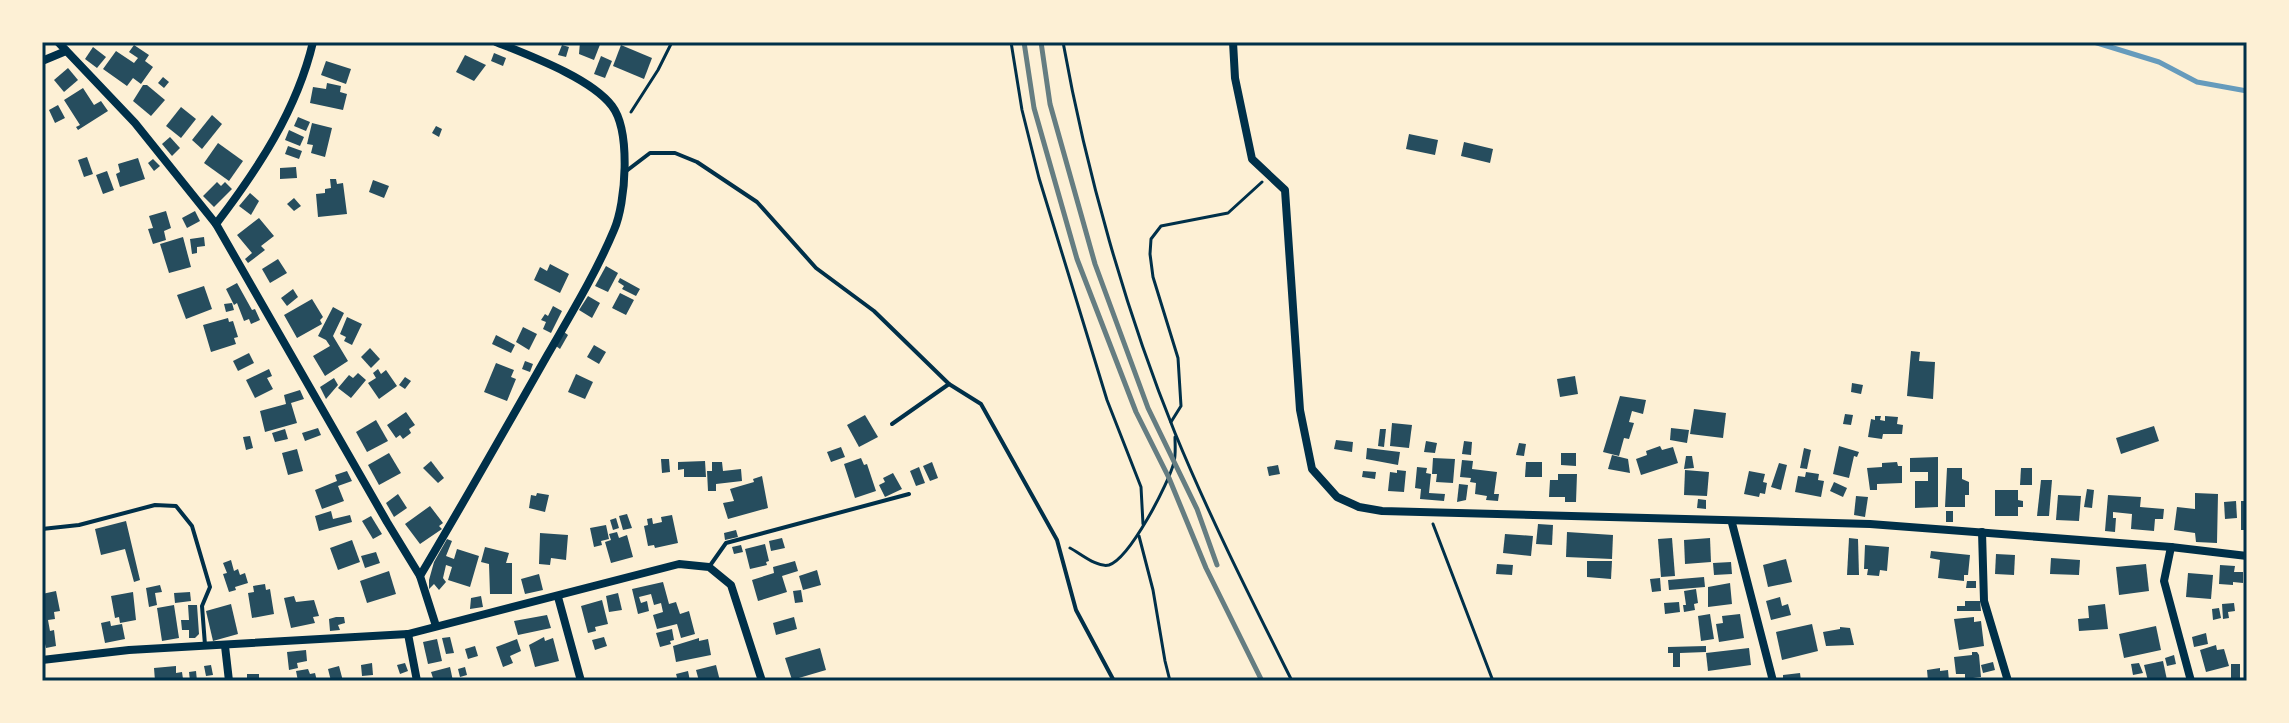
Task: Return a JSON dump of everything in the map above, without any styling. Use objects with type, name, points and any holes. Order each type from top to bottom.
[{"type":"street","points":[[58,42],[135,123],[216,224],[420,576],[436,626]]},
{"type":"street","points":[[216,224],[272,146],[295,96],[313,42]]},
{"type":"street","points":[[420,576],[525,395],[616,228],[625,172],[622,125],[612,106],[594,90],[550,65],[496,42]]},
{"type":"street","points":[[1233,42],[1235,78],[1252,159],[1285,190],[1300,410],[1312,469],[1337,497],[1359,507],[1382,511],[1732,523],[1870,524],[2171,547],[2247,556]]},
{"type":"street","points":[[42,61],[66,51]]},
{"type":"street","points":[[1732,523],[1773,681]]},
{"type":"street","points":[[1982,532],[1984,601],[2008,681]]},
{"type":"street","points":[[2171,547],[2164,581],[2191,681]]},
{"type":"street","points":[[42,660],[129,650],[408,634],[679,564],[709,567],[731,585],[762,681]]},
{"type":"street","points":[[558,597],[581,681]]},
{"type":"street","points":[[408,634],[417,681]]},
{"type":"street","points":[[225,646],[229,681]]},
{"type":"lane","points":[[625,172],[650,153],[675,153],[697,162],[757,202],[816,268],[883,319],[949,384],[981,404],[1057,540],[1076,610],[1114,681]]},
{"type":"lane","points":[[892,424],[949,384]]},
{"type":"lane","points":[[709,567],[726,543],[909,494]]},
{"type":"lane","points":[[42,529],[79,525],[155,505],[176,506],[192,526],[210,587],[202,606],[205,648]]},
{"type":"path","points":[[622,125],[658,70],[672,42]]},
{"type":"path","points":[[1011,42],[1022,110],[1039,178],[1107,400],[1141,487],[1143,524]]},
{"type":"path","points":[[1063,42],[1096,187],[1123,287],[1171,422],[1222,537],[1292,681]]},
{"type":"path","points":[[1171,422],[1181,406],[1178,358],[1153,277],[1151,239],[1161,226],[1228,213],[1270,176]]},
{"type":"path","points":[[1057,540],[1095,562],[1109,565],[1123,556],[1139,536],[1169,478],[1174,461],[1175,433]]},
{"type":"path","points":[[1428,511],[1493,681]]},
{"type":"path","points":[[1139,536],[1153,590],[1170,681]]},
{"type":"building","points":[[580,42],[601,42],[594,60],[579,54]]},
{"type":"building","points":[[134,45],[149,55],[145,61],[153,67],[141,84],[133,78],[127,86],[103,69],[116,51],[134,63],[138,58],[129,52]]},
{"type":"building","points":[[562,45],[569,47],[566,57],[558,55]]},
{"type":"building","points":[[621,45],[652,58],[644,79],[613,66]]},
{"type":"building","points":[[93,47],[106,57],[97,68],[85,59]]},
{"type":"building","points":[[494,53],[506,58],[503,66],[491,61]]},
{"type":"building","points":[[465,55],[486,65],[474,81],[456,72]]},
{"type":"building","points":[[601,56],[612,61],[605,78],[594,74]]},
{"type":"building","points":[[326,61],[351,69],[346,84],[321,75]]},
{"type":"building","points":[[68,68],[78,80],[64,92],[54,80]]},
{"type":"building","points":[[163,77],[169,82],[164,88],[158,83]]},
{"type":"building","points":[[327,83],[341,86],[340,92],[347,94],[343,110],[310,103],[313,87],[326,89]]},
{"type":"building","points":[[143,85],[165,100],[151,116],[133,101]]},
{"type":"building","points":[[83,88],[94,105],[101,101],[108,111],[78,130],[76,127],[80,125],[64,100]]},
{"type":"building","points":[[58,105],[65,118],[55,123],[49,110]]},
{"type":"building","points":[[181,107],[196,119],[181,138],[166,126]]},
{"type":"building","points":[[212,115],[222,124],[202,149],[192,140]]},
{"type":"building","points":[[298,117],[310,122],[306,131],[294,126]]},
{"type":"building","points":[[312,123],[332,128],[325,157],[311,153],[313,145],[307,144]]},
{"type":"building","points":[[436,126],[442,129],[439,137],[432,133]]},
{"type":"building","points":[[289,130],[304,137],[300,146],[285,140]]},
{"type":"building","points":[[1409,134],[1438,140],[1435,155],[1406,149]]},
{"type":"building","points":[[170,137],[180,148],[172,156],[162,144]]},
{"type":"building","points":[[1464,142],[1493,149],[1490,163],[1461,156]]},
{"type":"building","points":[[218,143],[243,161],[229,181],[204,163]]},
{"type":"building","points":[[288,146],[302,151],[299,159],[285,154]]},
{"type":"building","points":[[87,157],[93,174],[84,177],[78,160]]},
{"type":"building","points":[[138,158],[145,179],[120,187],[116,174],[120,172],[118,164]]},
{"type":"building","points":[[153,159],[160,166],[154,171],[148,163]]},
{"type":"building","points":[[296,167],[297,178],[280,179],[280,168]]},
{"type":"building","points":[[107,171],[114,190],[103,194],[96,175]]},
{"type":"building","points":[[330,179],[336,179],[337,184],[343,183],[347,214],[318,217],[316,194],[325,193],[325,189],[331,188]]},
{"type":"building","points":[[373,180],[389,186],[384,198],[369,192]]},
{"type":"building","points":[[217,182],[221,186],[225,182],[232,189],[214,207],[203,196]]},
{"type":"building","points":[[250,193],[259,201],[251,215],[239,206]]},
{"type":"building","points":[[294,198],[301,206],[294,211],[287,204]]},
{"type":"building","points":[[166,211],[171,228],[164,231],[166,240],[153,244],[148,229],[153,228],[149,216]]},
{"type":"building","points":[[195,211],[200,221],[187,228],[182,218]]},
{"type":"building","points":[[259,218],[274,236],[261,246],[265,250],[248,263],[245,259],[252,253],[237,235]]},
{"type":"building","points":[[183,237],[191,267],[169,273],[160,244]]},
{"type":"building","points":[[204,237],[205,246],[197,247],[197,253],[192,254],[190,239]]},
{"type":"building","points":[[278,259],[287,273],[270,283],[262,269]]},
{"type":"building","points":[[550,264],[569,274],[560,293],[534,280],[540,267],[547,271]]},
{"type":"building","points":[[606,266],[618,273],[608,292],[595,286]]},
{"type":"building","points":[[620,278],[640,289],[636,296],[622,289],[624,286],[618,282]]},
{"type":"building","points":[[237,283],[260,320],[251,324],[249,319],[244,321],[237,303],[234,305],[226,289]]},
{"type":"building","points":[[204,286],[212,309],[186,319],[177,295]]},
{"type":"building","points":[[293,289],[298,297],[287,306],[281,298]]},
{"type":"building","points":[[620,293],[634,300],[626,315],[612,308]]},
{"type":"building","points":[[588,296],[600,303],[592,318],[579,310]]},
{"type":"building","points":[[312,299],[323,317],[320,320],[322,324],[297,338],[284,315]]},
{"type":"building","points":[[232,303],[234,310],[226,312],[224,304]]},
{"type":"building","points":[[553,306],[562,311],[551,333],[543,329],[546,322],[541,320],[545,314],[548,316]]},
{"type":"building","points":[[333,307],[344,313],[333,336],[348,361],[325,376],[313,356],[330,346],[318,336]]},
{"type":"building","points":[[347,317],[362,324],[352,345],[344,341],[346,337],[340,334]]},
{"type":"building","points":[[228,318],[229,322],[233,321],[238,337],[234,338],[236,344],[211,352],[203,325]]},
{"type":"building","points":[[523,327],[537,334],[529,350],[516,342]]},
{"type":"building","points":[[564,332],[568,335],[560,349],[556,346]]},
{"type":"building","points":[[496,335],[515,345],[511,353],[492,344]]},
{"type":"building","points":[[594,345],[606,352],[599,364],[587,357]]},
{"type":"building","points":[[370,348],[380,359],[371,368],[361,357]]},
{"type":"building","points":[[1911,351],[1920,352],[1919,361],[1935,362],[1933,399],[1907,396]]},
{"type":"building","points":[[249,353],[254,363],[238,371],[233,361]]},
{"type":"building","points":[[525,361],[533,364],[530,372],[522,369]]},
{"type":"building","points":[[496,363],[514,370],[511,377],[516,379],[507,401],[484,392]]},
{"type":"building","points":[[269,369],[272,376],[267,378],[273,389],[255,398],[246,380]]},
{"type":"building","points":[[378,369],[381,374],[386,370],[397,386],[379,399],[368,383],[376,378],[373,373]]},
{"type":"building","points":[[358,373],[366,380],[351,398],[338,388],[349,375],[353,378]]},
{"type":"building","points":[[576,374],[593,382],[585,399],[568,392]]},
{"type":"building","points":[[1575,376],[1578,394],[1560,397],[1557,379]]},
{"type":"building","points":[[405,377],[411,381],[405,389],[399,385]]},
{"type":"building","points":[[334,378],[338,385],[326,399],[320,387]]},
{"type":"building","points":[[1852,383],[1863,385],[1861,394],[1851,392]]},
{"type":"building","points":[[300,390],[304,399],[291,403],[297,423],[265,432],[260,411],[286,404],[284,395]]},
{"type":"building","points":[[1620,396],[1646,400],[1643,414],[1632,411],[1629,422],[1634,423],[1629,439],[1624,438],[1619,456],[1603,452]]},
{"type":"building","points":[[1694,409],[1726,413],[1723,438],[1690,434]]},
{"type":"building","points":[[406,412],[415,425],[403,439],[400,435],[396,438],[387,425]]},
{"type":"building","points":[[1845,414],[1853,415],[1851,425],[1843,424]]},
{"type":"building","points":[[865,415],[878,437],[859,447],[847,425]]},
{"type":"building","points":[[1875,416],[1881,416],[1880,420],[1885,421],[1885,416],[1898,417],[1897,424],[1903,425],[1902,434],[1883,434],[1882,439],[1868,437],[1871,419],[1875,420]]},
{"type":"building","points":[[376,420],[388,441],[367,452],[356,432]]},
{"type":"building","points":[[1392,423],[1412,425],[1409,448],[1390,446]]},
{"type":"building","points":[[2154,426],[2159,441],[2121,454],[2116,438]]},
{"type":"building","points":[[318,428],[321,435],[305,441],[302,433]]},
{"type":"building","points":[[1671,428],[1689,430],[1687,443],[1670,440]]},
{"type":"building","points":[[285,429],[288,439],[275,442],[272,433]]},
{"type":"building","points":[[1380,429],[1386,429],[1384,447],[1378,446]]},
{"type":"building","points":[[250,436],[253,448],[246,450],[243,437]]},
{"type":"building","points":[[1336,440],[1353,442],[1352,452],[1334,449]]},
{"type":"building","points":[[1426,441],[1437,443],[1435,453],[1424,452]]},
{"type":"building","points":[[1464,441],[1472,442],[1471,455],[1462,454]]},
{"type":"building","points":[[1519,443],[1526,444],[1524,456],[1516,455]]},
{"type":"building","points":[[1660,446],[1662,450],[1673,447],[1678,463],[1641,475],[1636,459]]},
{"type":"building","points":[[1839,446],[1859,452],[1857,457],[1854,456],[1849,478],[1833,474]]},
{"type":"building","points":[[841,447],[845,457],[831,462],[827,452]]},
{"type":"building","points":[[1367,448],[1400,452],[1398,465],[1366,459]]},
{"type":"building","points":[[1804,448],[1811,450],[1807,469],[1800,468]]},
{"type":"building","points":[[297,449],[303,471],[288,475],[282,453]]},
{"type":"building","points":[[389,453],[401,473],[379,485],[368,465]]},
{"type":"building","points":[[1561,453],[1576,453],[1576,466],[1561,465]]},
{"type":"building","points":[[1612,455],[1628,459],[1630,473],[1608,469]]},
{"type":"building","points":[[1686,456],[1692,456],[1694,468],[1684,469]]},
{"type":"building","points":[[1938,457],[1938,507],[1915,508],[1915,481],[1928,481],[1928,472],[1910,472],[1910,458]]},
{"type":"building","points":[[861,458],[864,465],[867,464],[876,491],[855,498],[844,464]]},
{"type":"building","points":[[1433,458],[1455,459],[1453,483],[1436,482],[1437,474],[1432,474]]},
{"type":"building","points":[[661,459],[669,459],[670,472],[662,473]]},
{"type":"building","points":[[1462,460],[1473,461],[1472,469],[1497,472],[1494,494],[1499,494],[1498,501],[1486,500],[1487,496],[1475,494],[1476,483],[1470,482],[1471,478],[1460,477]]},
{"type":"building","points":[[431,461],[444,478],[438,483],[423,468]]},
{"type":"building","points":[[705,461],[706,477],[684,477],[684,469],[678,470],[678,462]]},
{"type":"building","points":[[712,462],[722,462],[723,471],[741,469],[742,481],[716,484],[716,491],[708,491],[707,471],[712,471]]},
{"type":"building","points":[[932,462],[938,478],[930,481],[923,466]]},
{"type":"building","points":[[1526,462],[1542,462],[1542,477],[1525,477]]},
{"type":"building","points":[[1897,462],[1898,466],[1902,466],[1902,483],[1877,484],[1877,490],[1870,490],[1867,468]]},
{"type":"building","points":[[1779,463],[1787,465],[1781,490],[1771,487]]},
{"type":"building","points":[[1278,465],[1280,474],[1269,476],[1267,467]]},
{"type":"building","points":[[919,467],[925,483],[916,486],[910,471]]},
{"type":"building","points":[[1417,467],[1427,468],[1426,473],[1431,474],[1429,493],[1445,494],[1444,501],[1420,499],[1421,489],[1415,488]]},
{"type":"building","points":[[1947,468],[1962,468],[1962,479],[1969,482],[1965,507],[1945,507]]},
{"type":"building","points":[[2021,468],[2032,468],[2032,485],[2020,485]]},
{"type":"building","points":[[1397,470],[1406,471],[1404,492],[1388,491],[1390,472],[1397,473]]},
{"type":"building","points":[[1685,470],[1709,472],[1707,496],[1684,495]]},
{"type":"building","points":[[347,471],[352,481],[338,486],[344,501],[322,509],[315,490],[337,481],[335,475]]},
{"type":"building","points":[[1363,471],[1376,472],[1375,479],[1362,477]]},
{"type":"building","points":[[1749,471],[1765,474],[1765,494],[1760,493],[1759,497],[1744,494]]},
{"type":"building","points":[[1806,472],[1819,474],[1818,480],[1824,481],[1821,497],[1795,492],[1798,476],[1805,477]]},
{"type":"building","points":[[893,473],[902,489],[885,497],[879,485],[885,482],[883,478]]},
{"type":"building","points":[[1558,474],[1577,474],[1576,502],[1565,502],[1565,497],[1549,497],[1550,480],[1558,480]]},
{"type":"building","points":[[762,476],[768,508],[728,519],[723,503],[734,501],[730,489],[754,482],[753,479]]},
{"type":"building","points":[[2041,480],[2052,480],[2049,516],[2037,516]]},
{"type":"building","points":[[1834,482],[1847,488],[1843,497],[1830,491]]},
{"type":"building","points":[[1459,484],[1468,485],[1466,500],[1457,502]]},
{"type":"building","points":[[2087,489],[2094,490],[2092,508],[2084,507]]},
{"type":"building","points":[[1995,490],[2018,490],[2018,500],[2023,501],[2023,507],[2018,507],[2018,516],[1995,516]]},
{"type":"building","points":[[537,493],[549,495],[545,512],[529,508],[531,495],[536,496]]},
{"type":"building","points":[[2195,493],[2218,494],[2217,543],[2196,542],[2195,533],[2174,530],[2177,507],[2195,509]]},
{"type":"building","points":[[398,494],[407,508],[394,517],[386,503]]},
{"type":"building","points":[[2058,495],[2081,496],[2079,521],[2056,520]]},
{"type":"building","points":[[2108,495],[2141,497],[2140,507],[2164,509],[2163,519],[2155,519],[2154,531],[2131,529],[2132,514],[2113,512],[2115,532],[2105,531]]},
{"type":"building","points":[[1856,496],[1868,497],[1865,517],[1854,515]]},
{"type":"building","points":[[1698,499],[1706,500],[1706,509],[1697,508]]},
{"type":"building","points":[[2236,501],[2237,518],[2225,519],[2224,502]]},
{"type":"building","points":[[2241,501],[2247,501],[2247,530],[2241,530]]},
{"type":"building","points":[[430,506],[443,523],[439,526],[442,529],[420,544],[405,524]]},
{"type":"building","points":[[331,511],[333,519],[350,515],[352,522],[319,531],[315,516]]},
{"type":"building","points":[[1946,511],[1953,511],[1953,522],[1946,522]]},
{"type":"building","points":[[627,514],[632,528],[623,530],[619,516]]},
{"type":"building","points":[[672,515],[678,543],[655,548],[654,545],[648,546],[644,526],[648,525],[647,519],[652,518],[653,524],[662,522],[661,517]]},
{"type":"building","points":[[371,516],[382,534],[373,539],[362,521]]},
{"type":"building","points":[[616,518],[619,528],[613,530],[610,520]]},
{"type":"building","points":[[126,521],[140,580],[134,582],[125,549],[101,555],[95,529]]},
{"type":"building","points":[[1538,524],[1553,525],[1552,545],[1536,544]]},
{"type":"building","points":[[606,525],[609,539],[594,547],[590,528]]},
{"type":"building","points":[[736,530],[738,537],[725,540],[724,533]]},
{"type":"building","points":[[617,532],[619,538],[627,535],[633,557],[611,563],[605,542],[611,540],[609,534]]},
{"type":"building","points":[[1567,532],[1613,535],[1612,559],[1566,557]]},
{"type":"building","points":[[540,533],[568,535],[566,560],[551,558],[550,565],[539,564]]},
{"type":"building","points":[[1505,534],[1533,536],[1531,556],[1503,553]]},
{"type":"building","points":[[782,538],[785,548],[771,551],[769,541]]},
{"type":"building","points":[[1672,538],[1675,576],[1661,577],[1658,539]]},
{"type":"building","points":[[1710,538],[1711,562],[1685,564],[1684,540]]},
{"type":"building","points":[[1849,538],[1858,539],[1859,575],[1847,575]]},
{"type":"building","points":[[447,539],[452,541],[446,556],[454,559],[457,549],[479,556],[470,587],[448,580],[452,567],[446,565],[443,578],[446,582],[439,590],[434,584],[429,589],[434,562]]},
{"type":"building","points":[[352,540],[360,562],[338,570],[330,548]]},
{"type":"building","points":[[765,544],[767,565],[750,569],[745,549]]},
{"type":"building","points":[[741,545],[743,552],[734,554],[732,547]]},
{"type":"building","points":[[1865,545],[1889,547],[1887,571],[1880,570],[1879,576],[1867,575],[1868,569],[1864,569]]},
{"type":"building","points":[[485,547],[509,553],[506,563],[512,563],[512,594],[490,594],[489,564],[481,562]]},
{"type":"building","points":[[1931,551],[1970,555],[1968,575],[1964,575],[1964,581],[1938,578],[1940,560],[1930,558]]},
{"type":"building","points":[[376,552],[380,563],[365,568],[361,556]]},
{"type":"building","points":[[1996,554],[2015,555],[2014,575],[1995,574]]},
{"type":"building","points":[[2051,558],[2080,560],[2079,575],[2050,574]]},
{"type":"building","points":[[1786,559],[1792,582],[1768,587],[1763,565]]},
{"type":"building","points":[[231,560],[234,571],[238,569],[240,575],[245,573],[248,583],[229,592],[223,563]]},
{"type":"building","points":[[795,561],[798,571],[782,576],[787,592],[758,601],[752,580],[774,573],[773,567]]},
{"type":"building","points":[[1587,561],[1612,561],[1611,579],[1587,577]]},
{"type":"building","points":[[1731,562],[1732,574],[1714,575],[1713,563]]},
{"type":"building","points":[[1497,564],[1513,565],[1512,575],[1496,574]]},
{"type":"building","points":[[2146,564],[2149,591],[2119,595],[2116,567]]},
{"type":"building","points":[[2220,565],[2235,566],[2234,572],[2243,572],[2243,583],[2219,584]]},
{"type":"building","points":[[817,570],[821,585],[803,590],[799,576]]},
{"type":"building","points":[[389,571],[396,594],[367,603],[360,581]]},
{"type":"building","points":[[2188,573],[2213,575],[2211,599],[2186,597]]},
{"type":"building","points":[[539,574],[543,590],[525,594],[521,579]]},
{"type":"building","points":[[1704,577],[1705,587],[1669,590],[1668,580]]},
{"type":"building","points":[[1660,578],[1661,591],[1652,592],[1650,579]]},
{"type":"building","points":[[1967,581],[1976,581],[1976,588],[1966,588]]},
{"type":"building","points":[[663,582],[669,604],[676,602],[680,614],[689,611],[695,634],[681,638],[677,624],[657,629],[653,615],[663,612],[661,603],[654,605],[651,594],[639,597],[641,603],[647,601],[649,611],[638,614],[632,589]]},
{"type":"building","points":[[1730,583],[1732,604],[1708,607],[1708,587]]},
{"type":"building","points":[[265,584],[266,590],[270,589],[274,614],[252,618],[248,593],[254,592],[253,586]]},
{"type":"building","points":[[160,585],[162,592],[155,593],[157,605],[149,607],[146,588]]},
{"type":"building","points":[[1696,589],[1698,603],[1694,604],[1695,610],[1684,612],[1684,591]]},
{"type":"building","points":[[801,590],[803,602],[795,603],[793,591]]},
{"type":"building","points":[[56,591],[60,611],[54,612],[55,619],[48,620],[50,631],[54,630],[56,646],[46,648],[42,632],[42,594]]},
{"type":"building","points":[[133,592],[136,620],[120,623],[119,617],[115,618],[111,596]]},
{"type":"building","points":[[190,592],[191,601],[175,603],[174,593]]},
{"type":"building","points":[[618,593],[622,610],[609,612],[606,596]]},
{"type":"building","points":[[294,596],[296,602],[314,600],[319,616],[313,617],[315,623],[291,628],[284,598]]},
{"type":"building","points":[[481,596],[483,607],[470,609],[471,598]]},
{"type":"building","points":[[1780,597],[1782,606],[1788,604],[1791,615],[1771,620],[1766,601]]},
{"type":"building","points":[[602,600],[608,624],[595,627],[596,631],[588,633],[581,606]]},
{"type":"building","points":[[1965,601],[1980,601],[1981,611],[1957,611],[1957,606],[1965,606]]},
{"type":"building","points":[[1679,602],[1680,612],[1665,614],[1664,603]]},
{"type":"building","points":[[2234,603],[2235,611],[2228,612],[2229,618],[2223,619],[2222,604]]},
{"type":"building","points":[[231,604],[238,634],[213,641],[206,611]]},
{"type":"building","points":[[2105,604],[2108,629],[2079,631],[2078,619],[2089,618],[2088,606]]},
{"type":"building","points":[[174,605],[179,638],[162,641],[157,608]]},
{"type":"building","points":[[188,605],[197,605],[199,634],[195,638],[189,638],[189,630],[182,630],[181,620],[189,620]]},
{"type":"building","points":[[2219,608],[2221,618],[2213,620],[2212,609]]},
{"type":"building","points":[[1710,614],[1714,639],[1701,641],[1698,616]]},
{"type":"building","points":[[1740,614],[1744,638],[1719,642],[1716,624],[1723,623],[1722,616]]},
{"type":"building","points":[[547,615],[551,628],[518,635],[514,621]]},
{"type":"building","points":[[344,617],[345,623],[338,625],[340,630],[330,631],[329,619]]},
{"type":"building","points":[[794,617],[797,629],[776,635],[773,623]]},
{"type":"building","points":[[1974,617],[1974,622],[1981,621],[1984,646],[1959,650],[1954,619]]},
{"type":"building","points":[[110,621],[111,626],[122,624],[125,639],[105,643],[101,623]]},
{"type":"building","points":[[1812,624],[1818,651],[1782,660],[1776,632]]},
{"type":"building","points":[[2156,626],[2161,650],[2124,658],[2119,634]]},
{"type":"building","points":[[1840,627],[1850,628],[1854,645],[1826,646],[1823,632]]},
{"type":"building","points":[[672,629],[674,640],[660,647],[656,633]]},
{"type":"building","points":[[2206,633],[2208,644],[2194,647],[2192,637]]},
{"type":"building","points":[[450,637],[454,653],[446,654],[442,638]]},
{"type":"building","points":[[544,637],[545,641],[553,638],[559,661],[535,667],[529,645]]},
{"type":"building","points":[[604,637],[607,646],[595,650],[592,640]]},
{"type":"building","points":[[699,638],[699,641],[708,639],[711,655],[676,662],[673,646]]},
{"type":"building","points":[[437,639],[442,661],[428,664],[423,642]]},
{"type":"building","points":[[517,639],[521,651],[510,656],[513,663],[503,667],[496,647]]},
{"type":"building","points":[[2216,645],[2217,650],[2224,649],[2229,666],[2206,672],[2200,650]]},
{"type":"building","points":[[475,646],[478,656],[468,659],[465,649]]},
{"type":"building","points":[[1706,646],[1706,652],[1680,653],[1680,667],[1673,667],[1673,653],[1668,653],[1668,647]]},
{"type":"building","points":[[820,648],[826,670],[792,680],[785,658]]},
{"type":"building","points":[[1749,648],[1751,665],[1708,671],[1706,653]]},
{"type":"building","points":[[306,650],[307,661],[297,663],[298,668],[289,670],[287,652]]},
{"type":"building","points":[[1972,652],[1979,655],[1981,677],[1965,679],[1965,674],[1956,674],[1954,657],[1972,655]]},
{"type":"building","points":[[2174,655],[2176,664],[2167,666],[2165,658]]},
{"type":"building","points":[[2163,661],[2167,680],[2148,681],[2144,665]]},
{"type":"building","points":[[1993,662],[1995,670],[1983,673],[1981,665]]},
{"type":"building","points":[[372,663],[373,675],[362,676],[361,665]]},
{"type":"building","points":[[405,663],[408,671],[400,674],[397,665]]},
{"type":"building","points":[[2139,663],[2143,673],[2133,675],[2131,664]]},
{"type":"building","points":[[2231,664],[2240,664],[2240,678],[2231,678]]},
{"type":"building","points":[[211,665],[213,675],[206,676],[204,666]]},
{"type":"building","points":[[716,665],[720,681],[699,681],[696,670]]},
{"type":"building","points":[[176,666],[176,673],[182,672],[183,679],[155,681],[154,668]]},
{"type":"building","points":[[339,666],[343,681],[331,681],[328,669]]},
{"type":"building","points":[[450,667],[453,681],[434,681],[431,672]]},
{"type":"building","points":[[465,667],[467,675],[460,677],[458,669]]},
{"type":"building","points":[[1940,668],[1940,671],[1948,670],[1949,681],[1928,681],[1927,670]]},
{"type":"building","points":[[308,669],[310,674],[315,673],[317,681],[298,681],[296,671]]},
{"type":"building","points":[[196,671],[197,681],[190,681],[189,672]]},
{"type":"building","points":[[688,671],[690,681],[678,681],[676,674]]},
{"type":"building","points":[[1800,673],[1801,681],[1783,681],[1783,675]]},
{"type":"building","points":[[247,674],[259,674],[259,681],[247,681]]},
{"type":"waterway","points":[[2094,42],[2159,62],[2197,82],[2247,91]]},
{"type":"railway","points":[[1024,42],[1034,108],[1077,259],[1136,412],[1169,478],[1206,568],[1262,681]]},
{"type":"railway","points":[[1041,42],[1050,104],[1095,264],[1148,408],[1197,509],[1217,565]]}]
